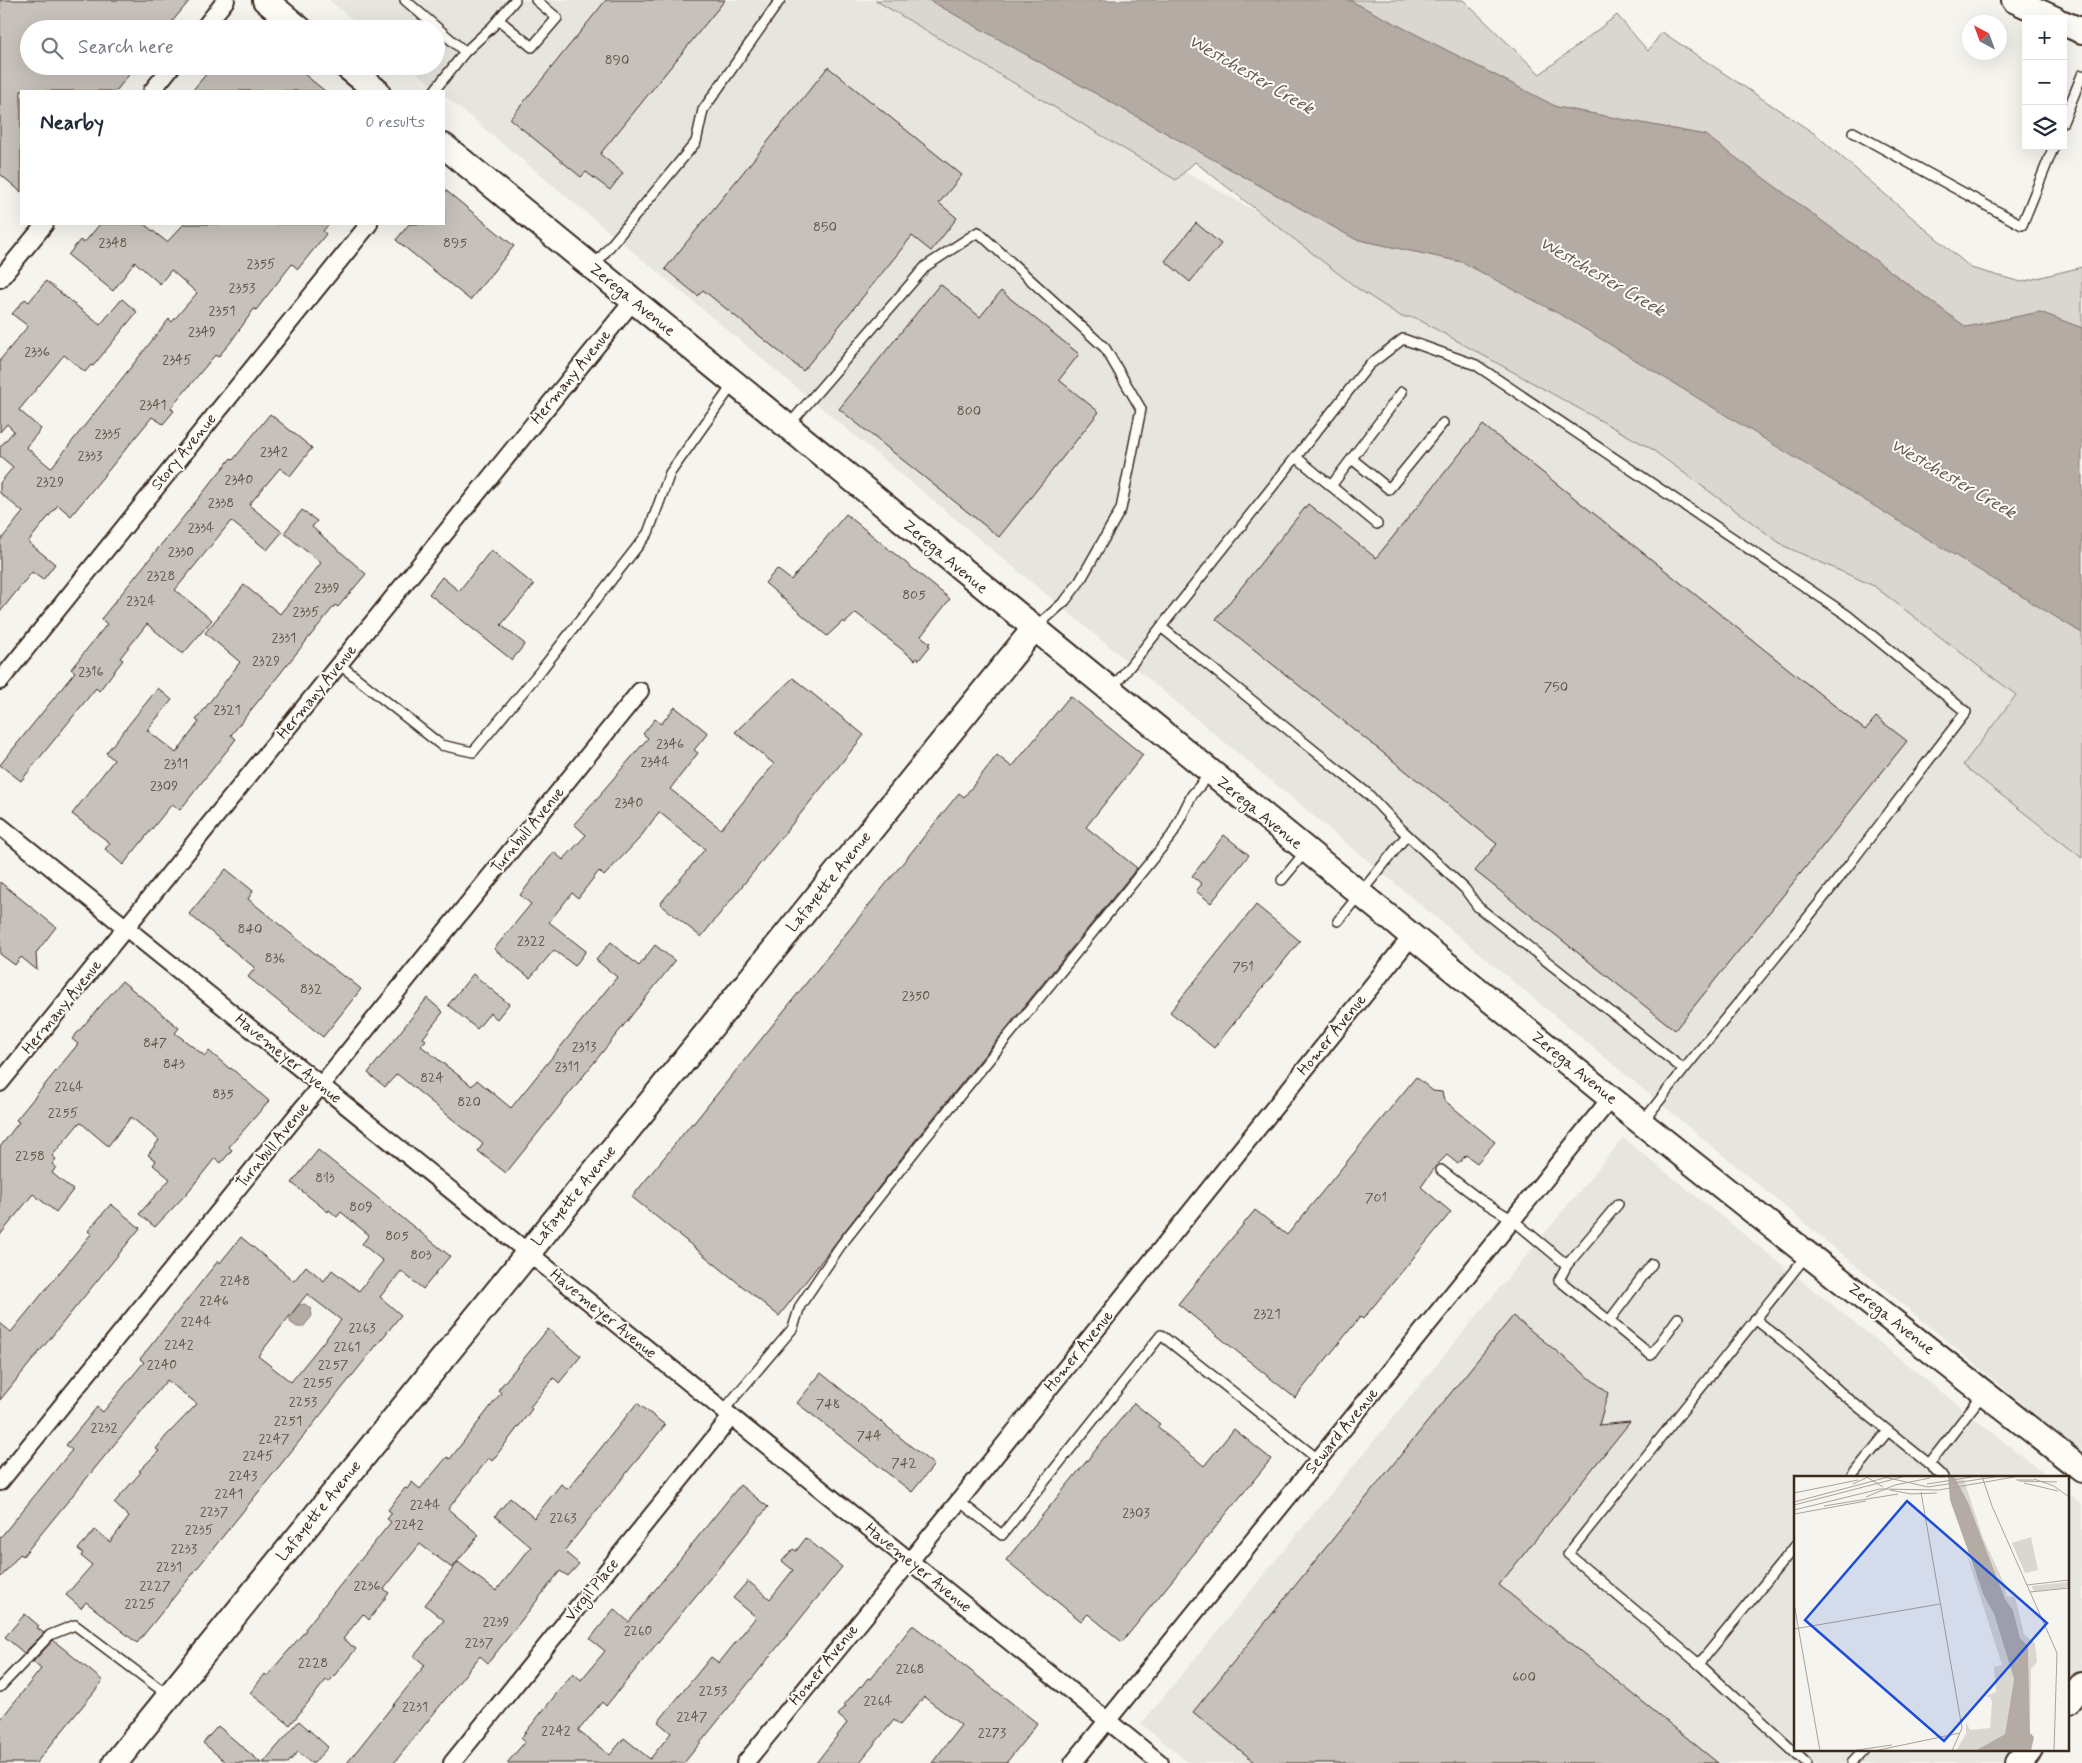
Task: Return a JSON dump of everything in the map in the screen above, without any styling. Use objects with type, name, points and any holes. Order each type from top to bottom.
[{"type":"main road","points":[[265,0],[289,20]]},
{"type":"main road","points":[[2014,0],[2046,15]]},
{"type":"main road","points":[[2067,25],[2082,32]]},
{"type":"main road","points":[[357,75],[376,90]]},
{"type":"main road","name":"Zerega Avenue","points":[[445,147],[1210,774],[1642,1123],[2082,1470]]},
{"type":"main road","name":"Lafayette Avenue","points":[[115,1763],[1033,630]]},
{"type":"main road","points":[[2070,1699],[2082,1684]]},
{"type":"main road","points":[[2018,1763],[2028,1750]]},
{"type":"street","points":[[210,20],[226,0]]},
{"type":"street","points":[[153,90],[165,75]]},
{"type":"street","points":[[0,279],[44,225]]},
{"type":"street","name":"Story Avenue","points":[[0,680],[368,225]]},
{"type":"street","name":"Hermany Avenue","points":[[0,1083],[633,300]]},
{"type":"street","name":"Turnbull Avenue","points":[[0,1482],[640,691]]},
{"type":"street","name":"Havemeyer Avenue","points":[[0,826],[1160,1763]]},
{"type":"street","name":"Homer Avenue","points":[[745,1763],[959,1501],[1411,936]]},
{"type":"street","name":"Seward Avenue","points":[[1073,1763],[1611,1098]]},
{"type":"street","name":"Virgil Place","points":[[452,1763],[727,1414]]},
{"type":"lane","points":[[405,0],[428,20]]},
{"type":"lane","points":[[435,90],[465,52],[499,20],[515,0]]},
{"type":"lane","points":[[499,20],[532,47],[557,18],[536,0]]},
{"type":"lane","points":[[593,267],[696,142],[704,110],[780,0]]},
{"type":"lane","points":[[445,35],[465,52]]},
{"type":"lane","points":[[2067,112],[2082,74]]},
{"type":"lane","points":[[1853,132],[2022,225],[2052,150]]},
{"type":"lane","points":[[787,426],[926,266],[978,232],[1105,348],[1141,408],[1121,509],[1080,581],[1068,597],[1033,630]]},
{"type":"lane","points":[[1109,692],[1369,365],[1403,339],[1476,365],[1848,615],[1966,712],[1883,817],[1848,866],[1683,1069],[1642,1123]]},
{"type":"lane","points":[[339,664],[441,745],[473,752],[542,670],[648,533],[670,473],[734,383]]},
{"type":"lane","points":[[1331,486],[1402,392]]},
{"type":"lane","points":[[1352,459],[1389,489],[1442,423]]},
{"type":"lane","points":[[1296,457],[1377,524]]},
{"type":"lane","points":[[1160,627],[1368,794],[1407,835],[1465,889],[1478,907],[1683,1069]]},
{"type":"lane","points":[[727,1414],[793,1328],[800,1306],[841,1245],[916,1149],[1172,835],[1185,807],[1210,774]]},
{"type":"lane","points":[[1338,921],[1407,835]]},
{"type":"lane","points":[[1282,880],[1306,851]]},
{"type":"lane","points":[[1441,1170],[1479,1199],[1513,1220],[1567,1265]]},
{"type":"lane","points":[[1618,1204],[1567,1265],[1559,1280],[1651,1355],[1678,1318]]},
{"type":"lane","points":[[1806,1763],[1699,1664],[1568,1554],[1808,1254]]},
{"type":"lane","points":[[1609,1321],[1652,1264]]},
{"type":"lane","points":[[1755,1320],[1798,1353],[1840,1392],[1942,1476]]},
{"type":"lane","points":[[959,1501],[1002,1535],[1160,1335],[1319,1460]]},
{"type":"lane","points":[[1929,1464],[1984,1393]]},
{"type":"lane","points":[[1854,1476],[1888,1432]]},
{"type":"lane","points":[[1699,1664],[1794,1547]]},
{"type":"lane","points":[[0,1687],[50,1635],[75,1625],[169,1696]]},
{"type":"lane","points":[[1852,1763],[1864,1750]]},
{"type":"shaded area","points":[[329,0],[876,0],[2027,640],[2082,686],[2082,1453],[445,96],[445,90],[438,90],[420,75],[445,75],[445,20],[353,20]]},
{"type":"shaded area","points":[[875,0],[929,0],[1355,239],[1462,262],[1566,317],[2082,633],[2082,858],[1963,765],[2016,695],[1874,586],[1784,546],[1650,448],[1414,317],[1402,317],[1357,288],[1195,162],[1176,180]]},
{"type":"shaded area","points":[[1349,0],[1463,0],[1540,74],[1617,15],[1648,51],[1662,32],[1815,134],[1971,268],[2021,282],[2082,267],[2082,328],[2040,312],[1966,327],[1705,135],[1557,107]]},
{"type":"shaded area","points":[[1623,1138],[2047,1476],[1794,1476],[1794,1750],[2017,1750],[2007,1763],[1189,1763],[1141,1724]]},
{"type":"shaded area","points":[[2070,1495],[2082,1504],[2082,1672],[2070,1687]]},
{"type":"water","name":"Westchester Creek","points":[[929,0],[1349,0],[1557,107],[1705,135],[1966,327],[2040,312],[2082,328],[2082,633],[1565,317],[1462,262],[1355,239]]},
{"type":"water","points":[[305,1304],[311,1309],[312,1316],[303,1327],[297,1327],[290,1322],[290,1317],[299,1305]]},
{"type":"building","points":[[0,0],[190,0],[173,20],[20,20],[20,75],[129,75],[117,90],[20,90],[20,191],[0,174]]},
{"type":"building","points":[[606,0],[725,0],[600,154],[623,173],[610,190],[586,172],[581,177],[510,119]]},
{"type":"building","points":[[828,67],[962,175],[939,203],[957,218],[931,251],[912,236],[803,371],[703,290],[698,296],[665,269]]},
{"type":"building","points":[[205,75],[305,75],[324,90],[193,90]]},
{"type":"building","points":[[445,190],[514,246],[470,300],[396,240],[408,225],[445,225]]},
{"type":"building","points":[[1196,223],[1221,244],[1190,282],[1165,261]]},
{"type":"building","points":[[99,225],[145,225],[167,242],[183,225],[328,225],[323,231],[326,234],[298,269],[292,264],[256,310],[254,309],[230,343],[218,357],[215,355],[171,408],[174,411],[163,424],[152,417],[71,516],[58,505],[28,542],[55,564],[43,580],[32,572],[0,612],[0,541],[23,512],[0,493],[0,483],[13,467],[0,456],[0,447],[14,431],[7,424],[0,432],[0,360],[28,326],[12,314],[25,299],[29,302],[46,281],[100,325],[122,299],[137,312],[93,366],[91,365],[85,372],[64,355],[19,410],[41,429],[26,447],[51,468],[169,319],[172,322],[197,293],[171,270],[160,284],[135,262],[113,291],[68,255],[80,240],[84,243]]},
{"type":"building","points":[[940,284],[980,317],[1001,291],[1079,354],[1059,380],[1099,412],[999,537],[839,409]]},
{"type":"building","points":[[270,414],[312,448],[290,476],[280,468],[249,505],[282,532],[267,550],[231,521],[175,590],[212,620],[183,654],[147,624],[120,658],[123,660],[99,691],[96,688],[21,781],[0,765],[75,672],[71,669],[107,624],[101,619],[231,458],[233,460]]},
{"type":"building","points":[[1483,425],[1865,730],[1876,717],[1907,741],[1675,1030],[1475,871],[1497,844],[1216,619],[1308,504],[1376,558]]},
{"type":"building","points":[[302,510],[317,521],[312,527],[366,574],[338,607],[335,605],[231,735],[236,739],[180,810],[172,804],[123,865],[105,849],[110,843],[72,814],[114,760],[106,753],[158,688],[172,700],[147,730],[176,753],[199,722],[196,720],[240,662],[205,633],[244,585],[280,614],[321,563],[284,533]]},
{"type":"building","points":[[846,514],[950,599],[921,636],[930,643],[928,645],[930,646],[919,660],[917,658],[915,660],[856,613],[845,623],[843,621],[827,636],[765,583],[777,569],[791,580]]},
{"type":"building","points":[[491,550],[534,585],[501,625],[525,644],[512,660],[429,594],[442,577],[459,591]]},
{"type":"building","points":[[793,678],[864,735],[701,937],[660,904],[705,849],[659,812],[639,839],[604,876],[599,871],[578,898],[572,893],[549,922],[586,951],[575,966],[554,950],[530,978],[494,949],[531,904],[520,895],[554,852],[563,860],[586,835],[574,824],[602,794],[648,738],[643,734],[655,719],[661,724],[675,707],[708,733],[694,750],[698,753],[670,789],[721,829],[774,764],[735,732]]},
{"type":"building","points":[[1070,696],[1143,755],[1086,827],[1137,868],[917,1138],[779,1316],[632,1197],[959,793],[964,797],[997,755],[1012,767]]},
{"type":"building","points":[[1224,835],[1249,855],[1211,903],[1196,891],[1202,884],[1192,876]]},
{"type":"building","points":[[226,869],[253,891],[248,899],[361,989],[323,1037],[248,977],[255,968],[189,914]]},
{"type":"building","points":[[0,882],[56,927],[36,953],[37,970],[21,957],[15,965],[0,954]]},
{"type":"building","points":[[1256,905],[1300,941],[1214,1048],[1170,1012]]},
{"type":"building","points":[[611,942],[639,966],[655,945],[675,961],[506,1173],[478,1151],[483,1144],[397,1074],[385,1087],[368,1073],[427,998],[443,1012],[423,1038],[426,1040],[421,1046],[472,1086],[477,1080],[511,1108],[617,977],[596,960]]},
{"type":"building","points":[[473,974],[509,1004],[497,1019],[490,1013],[477,1029],[448,1005]]},
{"type":"building","points":[[122,981],[179,1028],[175,1033],[205,1056],[209,1051],[269,1101],[229,1147],[232,1150],[221,1163],[215,1158],[187,1193],[155,1227],[139,1214],[170,1179],[153,1165],[156,1161],[148,1155],[159,1140],[131,1117],[108,1146],[80,1122],[52,1156],[56,1159],[52,1164],[56,1167],[52,1173],[73,1190],[56,1212],[33,1194],[0,1235],[0,1147],[19,1122],[16,1120],[78,1044],[72,1039]]},
{"type":"building","points":[[1416,1077],[1433,1091],[1442,1092],[1444,1100],[1495,1142],[1477,1163],[1466,1155],[1458,1164],[1447,1155],[1436,1166],[1421,1187],[1451,1212],[1363,1319],[1360,1317],[1295,1398],[1178,1304],[1255,1210],[1287,1235]]},
{"type":"building","points":[[318,1150],[450,1256],[423,1289],[401,1271],[380,1297],[401,1315],[137,1643],[86,1602],[81,1608],[66,1595],[92,1565],[81,1556],[83,1553],[78,1549],[95,1530],[110,1542],[129,1517],[114,1503],[141,1472],[139,1471],[159,1451],[156,1449],[166,1436],[197,1404],[167,1380],[23,1556],[20,1554],[0,1578],[0,1538],[72,1450],[66,1445],[97,1407],[103,1412],[144,1362],[140,1359],[218,1261],[220,1263],[241,1237],[294,1281],[306,1266],[324,1281],[332,1270],[359,1291],[383,1261],[362,1244],[369,1235],[341,1212],[337,1217],[329,1210],[328,1212],[292,1183]],"holes":[[[307,1294],[341,1320],[291,1382],[258,1356]]]},
{"type":"building","points":[[111,1204],[140,1228],[0,1400],[0,1323],[11,1332],[91,1234],[88,1231]]},
{"type":"building","points":[[1513,1316],[1608,1393],[1599,1425],[1630,1422],[1499,1585],[1718,1763],[1256,1763],[1193,1712]]},
{"type":"building","points":[[548,1329],[581,1356],[559,1383],[554,1378],[530,1407],[532,1409],[492,1461],[489,1458],[448,1509],[479,1535],[452,1568],[420,1544],[384,1589],[389,1593],[369,1620],[363,1614],[343,1639],[356,1649],[329,1682],[326,1680],[290,1725],[250,1693],[306,1630],[391,1522],[387,1519],[392,1513],[388,1510],[405,1488],[407,1489],[412,1482],[420,1489],[447,1457],[450,1459],[501,1393],[498,1390]]},
{"type":"building","points":[[821,1373],[934,1465],[912,1492],[797,1403]]},
{"type":"building","points":[[637,1403],[665,1425],[564,1551],[579,1564],[568,1576],[560,1571],[488,1663],[480,1656],[394,1763],[347,1763],[425,1665],[414,1656],[444,1620],[425,1605],[458,1562],[496,1591],[531,1547],[495,1516],[510,1498],[534,1518],[561,1484],[568,1489]]},
{"type":"building","points":[[1134,1403],[1160,1424],[1157,1427],[1204,1466],[1234,1429],[1271,1459],[1122,1642],[1088,1614],[1081,1621],[1006,1560]]},
{"type":"building","points":[[740,1485],[768,1507],[606,1706],[602,1702],[578,1731],[610,1755],[624,1738],[650,1759],[671,1733],[658,1722],[711,1657],[719,1663],[756,1617],[733,1598],[748,1581],[770,1599],[793,1570],[782,1561],[793,1549],[796,1551],[806,1538],[842,1567],[684,1763],[507,1763],[525,1742],[521,1738],[573,1673],[581,1680],[605,1651],[590,1639],[614,1609],[629,1622]]},
{"type":"building","points":[[25,1614],[44,1633],[24,1653],[5,1637]]},
{"type":"building","points":[[912,1626],[1037,1723],[1030,1733],[1006,1763],[932,1763],[961,1725],[924,1697],[900,1725],[894,1720],[859,1763],[816,1763],[847,1723],[838,1715],[846,1706],[844,1705],[868,1678],[870,1679]]},
{"type":"building","points":[[53,1640],[103,1681],[36,1763],[0,1763],[0,1720],[41,1669],[33,1662]]},
{"type":"building","points":[[299,1721],[328,1747],[314,1763],[311,1763],[298,1752],[288,1763],[263,1763]]},
{"type":"building","points":[[218,1726],[261,1763],[227,1763],[203,1743]]}]
